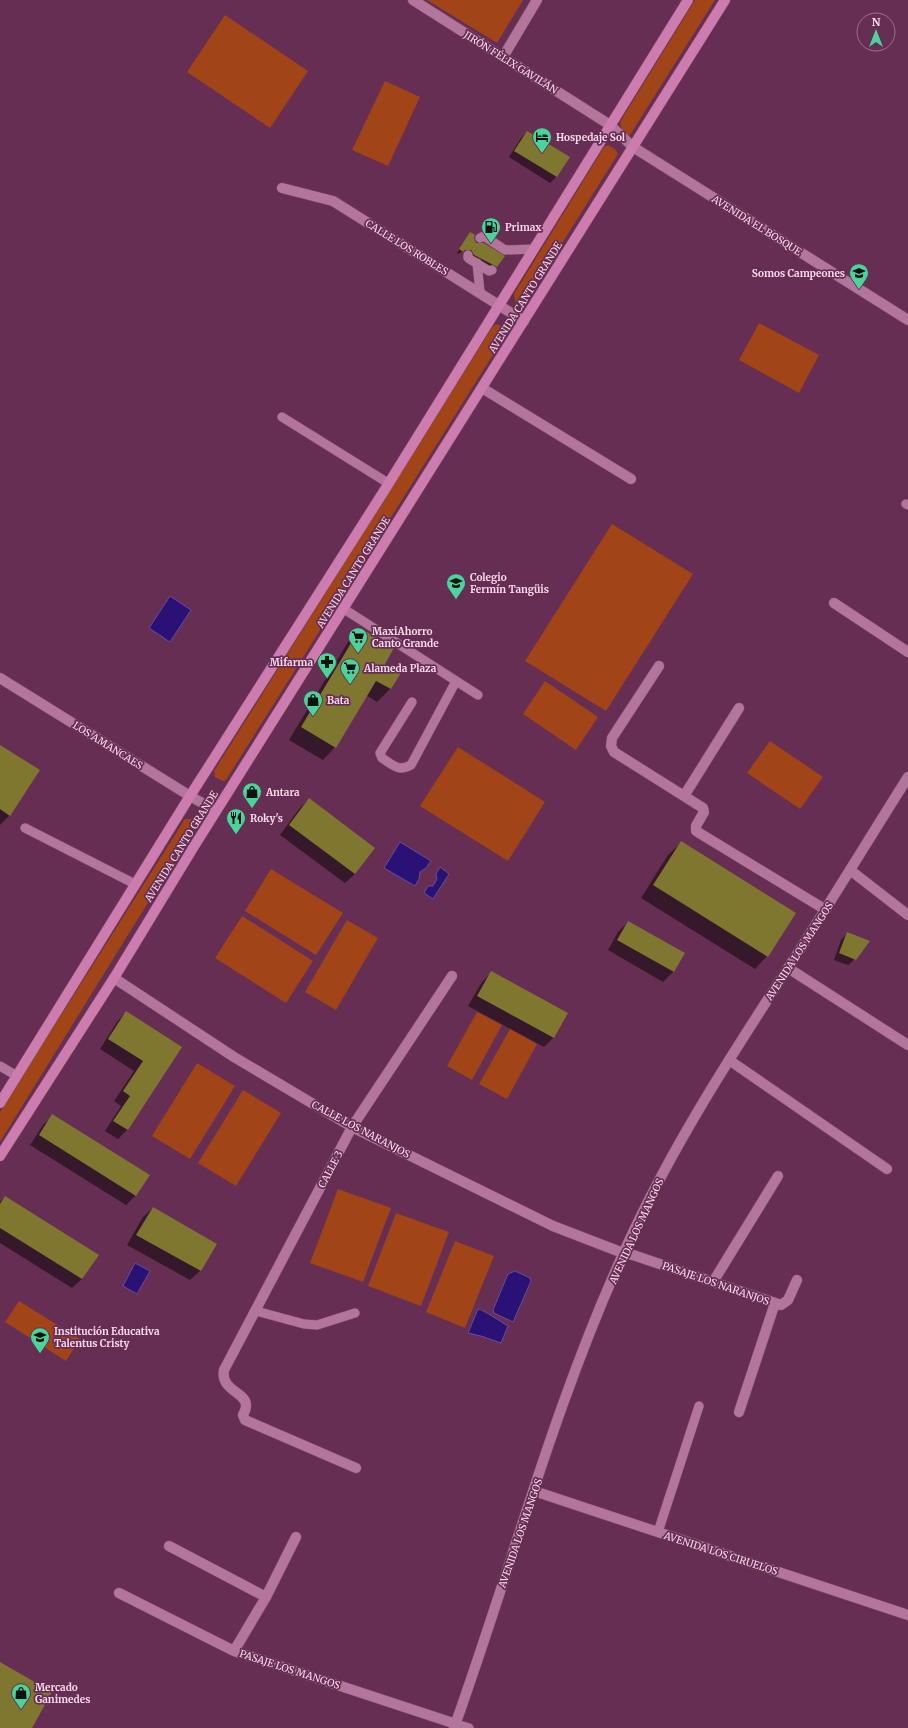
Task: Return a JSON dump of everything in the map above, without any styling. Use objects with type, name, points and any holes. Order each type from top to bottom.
[{"type":"main road","name":"AVENIDA CANTO GRANDE","points":[[0,1103],[135,884],[388,483],[688,0]]},
{"type":"main road","name":"AVENIDA CANTO GRANDE","points":[[0,1156],[114,978],[216,811],[725,0]]},
{"type":"street","name":"JIRÓN FÉLIX GAVILÁN","points":[[412,0],[610,125]]},
{"type":"street","points":[[503,57],[537,0]]},
{"type":"street","name":"AVENIDA EL BOSQUE","points":[[610,125],[633,147],[908,320]]},
{"type":"street","name":"CALLE LOS ROBLES","points":[[282,188],[333,201],[524,321]]},
{"type":"street","points":[[482,388],[631,478]]},
{"type":"street","points":[[834,603],[908,652]]},
{"type":"street","points":[[659,666],[612,738],[611,746],[614,752],[703,808],[704,812],[696,826],[696,831],[826,910]]},
{"type":"street","name":"LOS AMANCAES","points":[[0,678],[216,811]]},
{"type":"street","points":[[684,796],[739,708]]},
{"type":"street","name":"AVENIDA LOS MANGOS","points":[[455,1726],[572,1378],[623,1253],[651,1196],[729,1060],[906,784]]},
{"type":"street","points":[[850,870],[908,915]]},
{"type":"street","points":[[788,968],[908,1045]]},
{"type":"street","name":"CALLE 3","points":[[356,1468],[245,1420],[243,1416],[246,1406],[245,1401],[226,1385],[223,1378],[224,1370],[352,1127],[452,976]]},
{"type":"street","name":"CALLE LOS NARANJOS","points":[[114,978],[234,1057],[352,1127],[553,1226],[623,1253]]},
{"type":"street","points":[[729,1060],[887,1169]]},
{"type":"street","points":[[713,1282],[778,1176]]},
{"type":"street","name":"PASAJE LOS NARANJOS","points":[[623,1253],[633,1255],[781,1305],[788,1300],[797,1280]]},
{"type":"street","points":[[739,1412],[775,1303]]},
{"type":"street","name":"AVENIDA LOS CIRUELOS","points":[[534,1491],[908,1615]]},
{"type":"street","points":[[234,1651],[266,1597],[296,1537]]},
{"type":"street","points":[[169,1546],[266,1597]]},
{"type":"street","name":"PASAJE LOS MANGOS","points":[[119,1593],[234,1651],[455,1726]]},
{"type":"lane","points":[[480,238],[484,236],[504,251],[534,249]]},
{"type":"lane","points":[[468,255],[468,258],[489,271],[492,270]]},
{"type":"lane","points":[[477,263],[480,292]]},
{"type":"lane","points":[[282,417],[388,483]]},
{"type":"lane","points":[[344,609],[478,695]]},
{"type":"lane","points":[[412,702],[380,753],[382,758],[398,768],[404,768],[411,765],[456,681]]},
{"type":"lane","points":[[25,828],[135,884]]},
{"type":"lane","points":[[0,1066],[16,1076]]},
{"type":"lane","points":[[256,1311],[304,1324],[317,1325],[355,1313]]},
{"type":"lane","points":[[658,1532],[699,1406]]},
{"type":"lane","name":"PASAJE LOS MANGOS","points":[[455,1726],[469,1728]]},
{"type":"shaded area","points":[[427,0],[523,0],[497,43]]},
{"type":"shaded area","points":[[695,0],[715,0],[630,135],[627,136],[622,132],[620,122]]},
{"type":"shaded area","points":[[225,15],[308,71],[270,128],[187,72]]},
{"type":"shaded area","points":[[385,81],[420,97],[388,166],[352,150]]},
{"type":"shaded area","points":[[608,145],[615,149],[618,154],[524,304],[519,306],[515,301],[514,294],[604,147]]},
{"type":"shaded area","points":[[759,323],[819,355],[799,393],[739,360]]},
{"type":"shaded area","points":[[497,324],[506,329],[506,334],[226,780],[223,781],[215,777],[214,771],[493,326]]},
{"type":"shaded area","points":[[612,524],[693,574],[606,711],[525,661]]},
{"type":"shaded area","points":[[170,596],[191,610],[170,642],[149,628]]},
{"type":"shaded area","points":[[545,681],[598,717],[576,750],[523,714]]},
{"type":"shaded area","points":[[770,741],[823,777],[800,809],[747,773]]},
{"type":"shaded area","points":[[458,747],[545,802],[508,861],[420,806]]},
{"type":"shaded area","points":[[185,819],[193,819],[196,825],[0,1142],[0,1112]]},
{"type":"shaded area","points":[[400,842],[431,861],[426,868],[420,872],[419,879],[415,886],[384,868]]},
{"type":"shaded area","points":[[440,867],[449,874],[433,899],[424,893],[428,886],[433,886],[437,879],[436,874]]},
{"type":"shaded area","points":[[271,869],[343,913],[316,955],[245,911]]},
{"type":"shaded area","points":[[242,916],[313,961],[286,1003],[215,958]]},
{"type":"shaded area","points":[[347,920],[378,938],[336,1010],[305,992]]},
{"type":"shaded area","points":[[477,1012],[502,1025],[472,1080],[447,1066]]},
{"type":"shaded area","points":[[510,1029],[537,1044],[507,1099],[479,1084]]},
{"type":"shaded area","points":[[197,1063],[235,1086],[190,1159],[152,1136]]},
{"type":"shaded area","points":[[243,1090],[281,1113],[236,1186],[198,1163]]},
{"type":"shaded area","points":[[338,1189],[391,1208],[363,1282],[310,1263]]},
{"type":"shaded area","points":[[396,1213],[449,1232],[421,1306],[368,1286]]},
{"type":"shaded area","points":[[455,1241],[494,1256],[465,1328],[426,1312]]},
{"type":"shaded area","points":[[135,1263],[150,1271],[137,1294],[123,1286]]},
{"type":"shaded area","points":[[515,1271],[530,1278],[531,1281],[513,1322],[494,1313],[493,1310],[508,1274]]},
{"type":"shaded area","points":[[19,1301],[80,1339],[66,1361],[5,1322]]},
{"type":"shaded area","points":[[478,1309],[508,1326],[501,1343],[468,1333]]},
{"type":"building","name":"Hospedaje Sol","points":[[527,131],[570,157],[557,177],[514,151]]},
{"type":"building","points":[[470,232],[475,235],[474,238],[476,243],[484,243],[505,256],[497,267],[474,255],[471,250],[465,250],[463,252],[459,249]]},
{"type":"building","name":"Alameda Plaza","points":[[360,628],[394,648],[385,664],[401,673],[391,689],[376,681],[336,748],[301,727]]},
{"type":"building","points":[[0,745],[40,770],[10,816],[0,809]]},
{"type":"building","points":[[309,798],[375,848],[355,874],[289,825]]},
{"type":"building","points":[[681,841],[796,913],[768,957],[653,885]]},
{"type":"building","points":[[628,921],[685,953],[674,972],[617,940]]},
{"type":"building","points":[[847,932],[870,941],[856,960],[839,953]]},
{"type":"building","points":[[491,971],[568,1013],[554,1038],[477,996]]},
{"type":"building","points":[[126,1011],[182,1047],[128,1130],[113,1121],[130,1096],[123,1091],[143,1061],[108,1039]]},
{"type":"building","points":[[52,1114],[150,1175],[136,1196],[39,1135]]},
{"type":"building","points":[[5,1196],[99,1255],[82,1279],[0,1228],[0,1204]]},
{"type":"building","points":[[153,1207],[217,1244],[201,1271],[136,1235]]},
{"type":"building","name":"Mercado Ganimedes","points":[[0,1662],[52,1692],[32,1728],[0,1728]]},
{"type":"place","name":"Hospedaje Sol","points":[[542,154]]},
{"type":"place","name":"Primax","points":[[491,244]]},
{"type":"place","name":"Somos Campeones","points":[[859,290]]},
{"type":"place","name":"Colegio Fermín Tangüis","points":[[456,600]]},
{"type":"place","name":"MaxiAhorro Canto Grande","points":[[358,654]]},
{"type":"place","name":"Mifarma","points":[[327,679]]},
{"type":"place","name":"Alameda Plaza","points":[[350,685]]},
{"type":"place","name":"Bata","points":[[313,717]]},
{"type":"place","name":"Antara","points":[[252,809]]},
{"type":"place","name":"Roky's","points":[[236,835]]},
{"type":"place","name":"Institución Educativa Talentus Cristy","points":[[40,1354]]},
{"type":"place","name":"Mercado Ganimedes","points":[[21,1710]]}]
